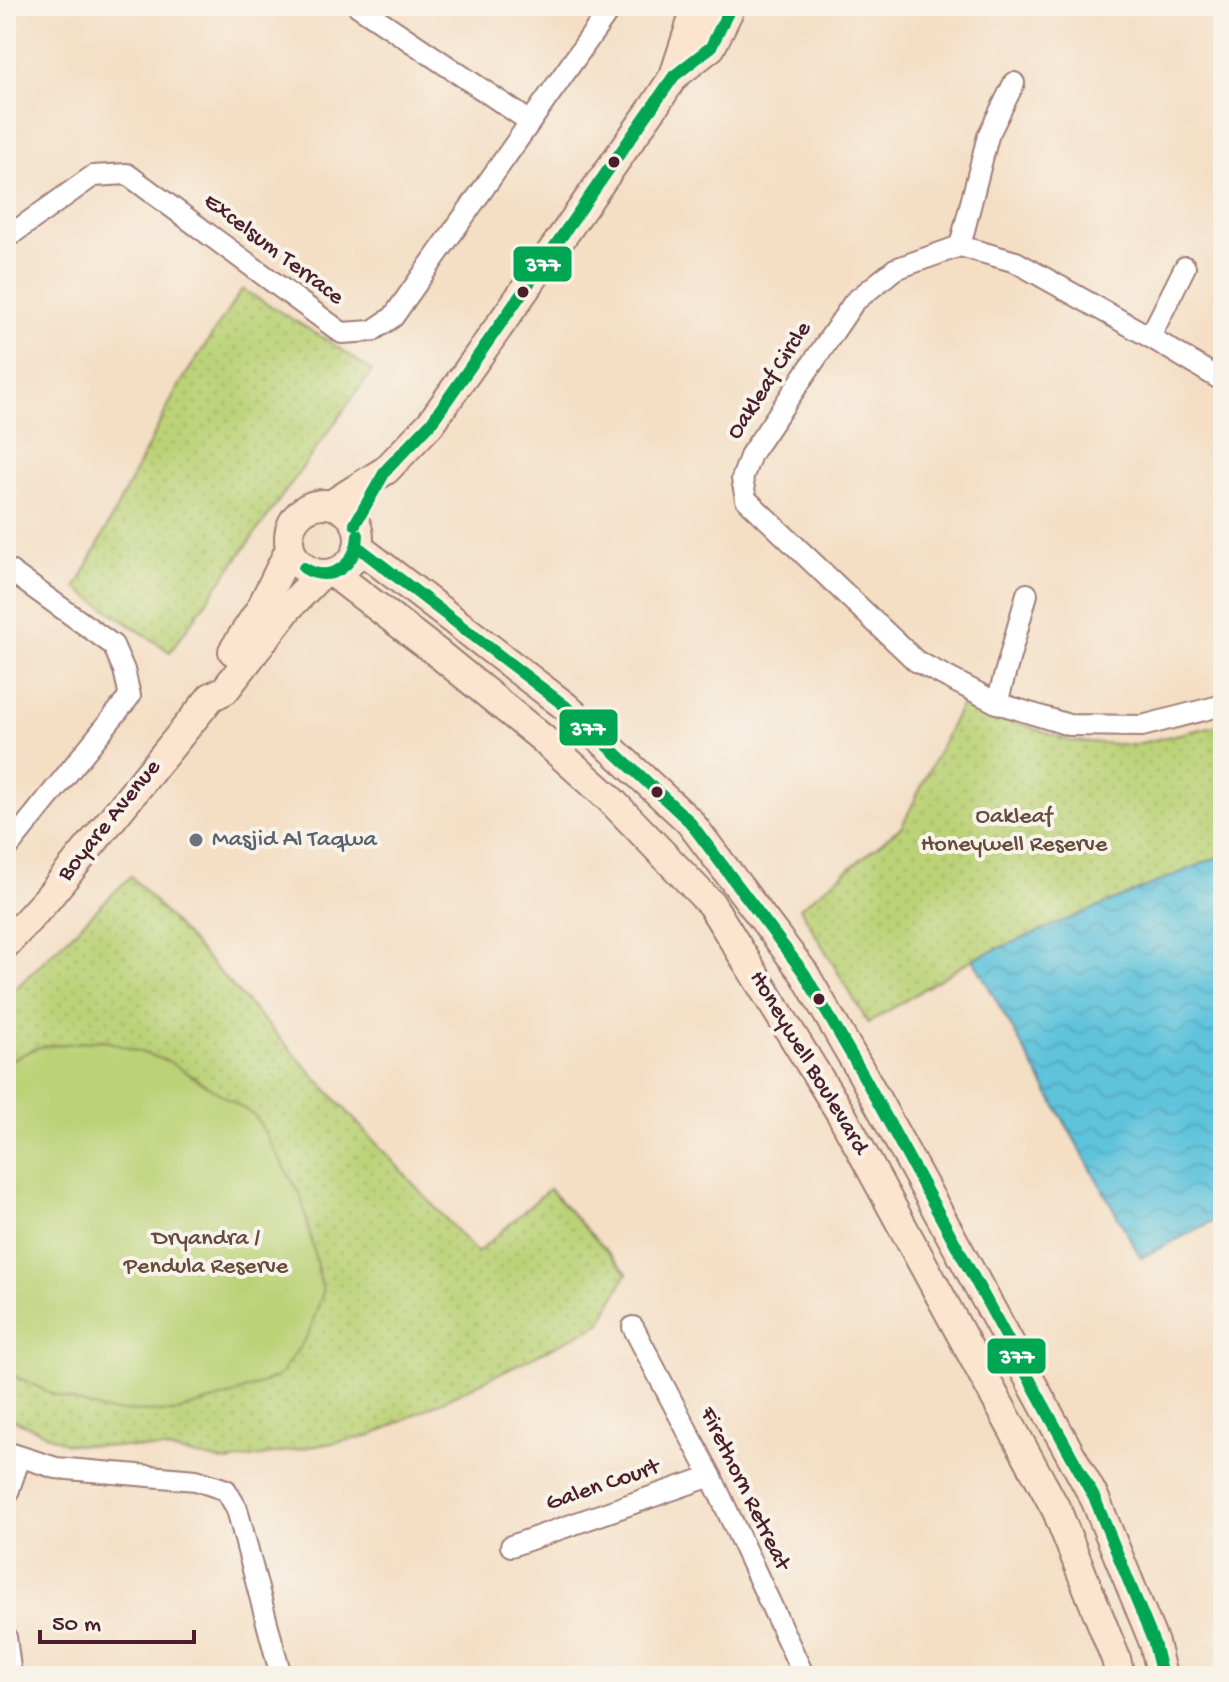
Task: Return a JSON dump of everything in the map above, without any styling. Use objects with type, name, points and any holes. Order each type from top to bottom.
[{"type":"street","points":[[358,6],[529,121]]},
{"type":"street","name":"Excelsum Terrace","points":[[9,236],[93,176],[127,174],[342,333],[372,331],[393,317],[612,6]]},
{"type":"street","points":[[386,470],[357,536],[351,560],[341,570],[327,574],[305,569],[296,561],[290,549],[290,536],[293,523],[301,514],[310,508],[332,504],[386,470],[431,423],[674,76],[691,24],[711,6]]},
{"type":"street","points":[[674,76],[711,47],[731,6]]},
{"type":"street","points":[[1014,83],[988,136],[960,246],[1016,262],[1223,381]]},
{"type":"street","name":"Oakleaf Circle","points":[[960,246],[895,269],[854,302],[751,454],[742,479],[746,499],[916,661],[997,703],[1069,725],[1142,726],[1223,705]]},
{"type":"street","points":[[1150,337],[1185,267]]},
{"type":"street","points":[[332,504],[347,511],[357,536]]},
{"type":"street","name":"Honeywell Boulevard","points":[[357,536],[565,706],[689,821],[804,973],[1095,1499],[1154,1643],[1162,1676]]},
{"type":"street","name":"Boyare Avenue","points":[[211,697],[212,682],[261,608],[290,549]]},
{"type":"street","points":[[6,568],[113,645],[124,670],[130,696],[6,850]]},
{"type":"street","name":"Honeywell Boulevard","points":[[327,574],[435,651],[542,738],[609,798],[711,904],[843,1117],[1057,1511],[1120,1676]]},
{"type":"street","name":"Boyare Avenue","points":[[6,944],[47,899],[211,697],[225,690],[289,607],[327,574]]},
{"type":"street","points":[[997,703],[1027,594]]},
{"type":"street","points":[[542,738],[565,706]]},
{"type":"street","points":[[766,991],[804,973]]},
{"type":"street","points":[[903,1224],[936,1209]]},
{"type":"street","name":"Firethorn Retreat","points":[[633,1327],[711,1476],[804,1676]]},
{"type":"street","points":[[6,1498],[13,1455],[56,1468],[196,1480],[226,1490],[237,1509],[281,1676]]},
{"type":"street","name":"Galen Court","points":[[511,1546],[711,1476]]},
{"type":"street","points":[[6,1637],[11,1676]]},
{"type":"green space","points":[[242,289],[372,371],[170,652],[76,588],[178,387]]},
{"type":"green space","name":"Oakleaf Honeywell Reserve","points":[[962,703],[1070,741],[1132,745],[1223,724],[1223,855],[973,959],[868,1023],[800,908],[902,826]]},
{"type":"green space","name":"Dryandra / Pendula Reserve","points":[[131,876],[477,1253],[549,1189],[627,1273],[600,1324],[371,1436],[228,1462],[164,1449],[67,1444],[6,1416],[6,998]]},
{"type":"green space","points":[[103,1040],[168,1061],[255,1116],[301,1196],[323,1292],[308,1335],[279,1376],[235,1394],[174,1412],[106,1411],[55,1395],[6,1372],[6,1062],[39,1047]]},
{"type":"water","points":[[1223,855],[1223,1216],[1141,1258],[973,959]]},
{"type":"transit line","name":"377","points":[[355,524],[386,470],[431,423],[674,76],[711,47],[731,6]]},
{"type":"transit line","name":"377","points":[[304,568],[324,574],[341,569],[353,555],[358,535]]},
{"type":"transit line","name":"377","points":[[358,547],[565,706],[689,821],[804,973],[1095,1499],[1154,1643],[1162,1676]]},
{"type":"place","name":"Masjid Al Taqwa","points":[[196,840]]}]
